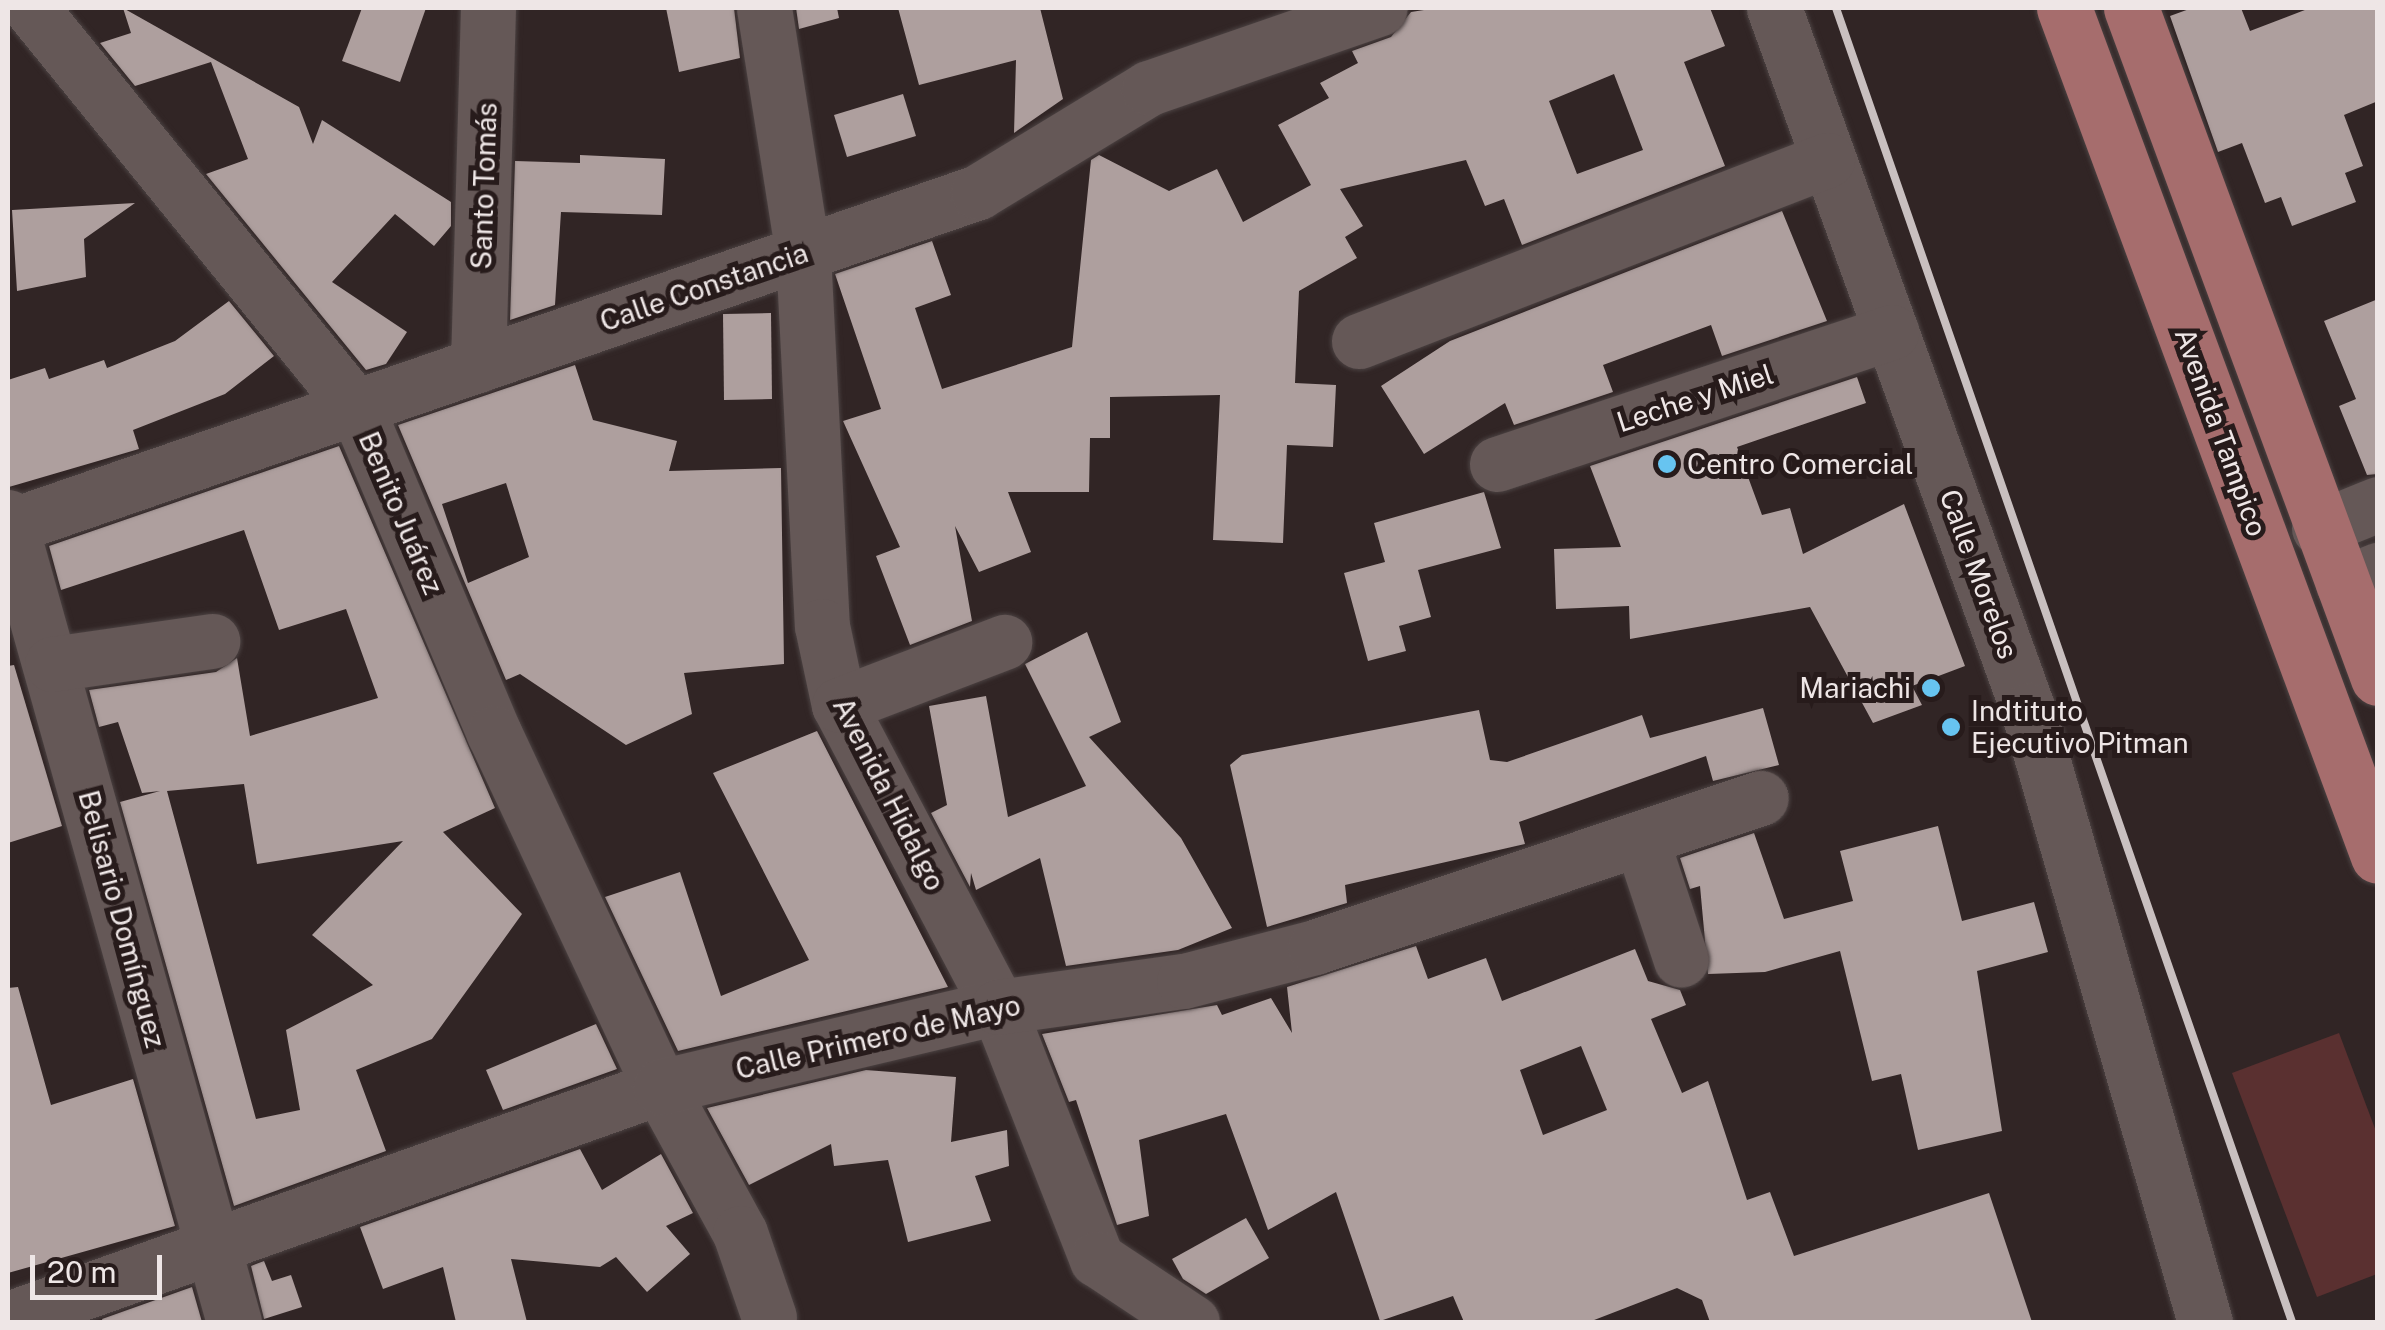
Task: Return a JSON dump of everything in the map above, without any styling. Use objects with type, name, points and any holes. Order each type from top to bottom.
[{"type":"main road","name":"Avenida Tampico","points":[[2064,8],[2378,856]]},
{"type":"main road","points":[[2131,8],[2320,528],[2360,577],[2378,678]]},
{"type":"street","name":"Benito Juárez","points":[[31,8],[357,409],[494,733],[660,1087],[740,1233],[769,1316]]},
{"type":"street","name":"Santo Tomás","points":[[478,365],[488,8]]},
{"type":"street","name":"Avenida Hidalgo","points":[[764,8],[803,253],[822,626],[839,705],[998,1006],[1096,1259],[1192,1322]]},
{"type":"street","name":"Calle Constancia","points":[[9,524],[357,409],[978,192],[1149,88],[1380,8]]},
{"type":"street","name":"Calle Morelos","points":[[1774,8],[2028,710],[2205,1322]]},
{"type":"street","points":[[1359,341],[1827,160]]},
{"type":"street","name":"Leche y Miel","points":[[1497,464],[1892,332]]},
{"type":"street","points":[[2320,528],[2378,504]]},
{"type":"street","name":"Belisario Domínguez","points":[[9,524],[52,664],[234,1322]]},
{"type":"street","points":[[52,664],[212,641]]},
{"type":"street","points":[[839,705],[1004,642]]},
{"type":"street","name":"Calle Primero de Mayo","points":[[8,1318],[660,1087],[998,1006],[1184,981],[1314,947],[1761,798]]},
{"type":"street","points":[[1641,839],[1681,960]]},
{"type":"shaded area","points":[[2339,1033],[2377,1134],[2377,1274],[2317,1297],[2232,1073]]},
{"type":"building","points":[[123,8],[299,107],[313,144],[322,120],[451,202],[451,226],[434,246],[395,214],[332,282],[407,332],[386,364],[366,370],[206,174],[248,159],[211,62],[135,86],[100,43],[131,33]]},
{"type":"building","points":[[362,8],[426,8],[400,82],[342,61]]},
{"type":"building","points":[[666,8],[734,8],[740,58],[679,72]]},
{"type":"building","points":[[796,8],[837,8],[839,18],[799,29]]},
{"type":"building","points":[[898,8],[1040,8],[1063,99],[1014,133],[1016,60],[919,85]]},
{"type":"building","points":[[1437,8],[1710,8],[1725,46],[1684,62],[1725,166],[1522,245],[1504,199],[1485,206],[1466,160],[1340,189],[1363,226],[1345,237],[1357,258],[1299,291],[1295,383],[1336,385],[1333,447],[1287,445],[1283,543],[1213,540],[1220,395],[1110,397],[1110,438],[1090,438],[1089,492],[1008,492],[1031,552],[979,572],[955,526],[972,621],[910,645],[876,556],[900,547],[843,421],[881,409],[835,274],[932,241],[951,295],[915,308],[942,389],[1072,347],[1091,160],[1099,155],[1169,191],[1217,169],[1243,222],[1311,185],[1278,125],[1329,98],[1320,83],[1358,63],[1352,51],[1391,37],[1411,12]],"holes":[[[1614,74],[1643,150],[1577,174],[1549,101]]]},
{"type":"building","points":[[2192,8],[2241,8],[2250,31],[2310,8],[2378,8],[2378,101],[2344,115],[2363,166],[2345,173],[2356,202],[2292,226],[2281,197],[2265,203],[2242,143],[2218,152],[2170,16]]},
{"type":"building","points":[[903,94],[916,136],[847,157],[834,115]]},
{"type":"building","points":[[580,155],[665,159],[662,215],[561,212],[555,305],[510,320],[515,161],[580,163]]},
{"type":"building","points":[[135,203],[84,239],[86,277],[17,291],[12,210]]},
{"type":"building","points":[[1782,211],[1827,321],[1722,356],[1711,325],[1603,365],[1613,392],[1514,425],[1505,403],[1424,454],[1381,386],[1450,341]]},
{"type":"building","points":[[2378,299],[2378,474],[2367,475],[2339,406],[2356,399],[2324,321]]},
{"type":"building","points":[[229,301],[274,356],[225,394],[133,430],[139,449],[9,487],[8,380],[45,368],[49,379],[104,360],[107,368],[175,341]]},
{"type":"building","points":[[771,313],[772,399],[724,400],[723,314]]},
{"type":"building","points":[[575,365],[593,420],[677,441],[669,471],[781,468],[784,664],[684,673],[692,714],[626,745],[520,674],[506,680],[398,425]],"holes":[[[506,483],[529,557],[468,583],[442,504]]]},
{"type":"building","points":[[1857,377],[1866,403],[1737,447],[1762,515],[1790,508],[1803,554],[1904,504],[1965,666],[1912,686],[1922,705],[1873,723],[1810,607],[1630,639],[1629,606],[1556,609],[1554,549],[1621,547],[1590,466]]},
{"type":"building","points":[[339,446],[495,808],[443,832],[522,914],[432,1039],[356,1070],[386,1151],[234,1206],[120,802],[160,791],[142,793],[118,722],[99,727],[89,690],[216,672],[237,658],[250,736],[378,698],[346,609],[279,630],[244,530],[61,590],[49,546]],"holes":[[[244,784],[257,864],[403,841],[312,935],[373,985],[286,1030],[300,1110],[256,1119],[167,791]]]},
{"type":"building","points":[[1484,492],[1501,548],[1418,570],[1431,617],[1399,626],[1406,651],[1368,661],[1344,573],[1385,562],[1374,523]]},
{"type":"building","points":[[1087,632],[1121,722],[1089,737],[1181,838],[1232,928],[1178,950],[1066,966],[1040,858],[976,890],[971,873],[970,887],[931,813],[947,805],[929,706],[986,696],[1008,817],[1086,786],[1025,664]]},
{"type":"building","points":[[14,665],[62,826],[8,843],[8,666]]},
{"type":"building","points":[[1763,708],[1779,765],[1713,781],[1706,756],[1519,822],[1525,844],[1345,885],[1347,903],[1267,927],[1230,765],[1242,755],[1479,710],[1490,760],[1507,762],[1642,715],[1650,738]]},
{"type":"building","points":[[817,731],[948,987],[678,1051],[605,897],[680,872],[721,996],[809,960],[713,773]]},
{"type":"building","points":[[1938,826],[1962,921],[2034,902],[2048,952],[1977,971],[2002,1131],[1918,1150],[1901,1074],[1872,1081],[1840,951],[1765,972],[1708,974],[1700,886],[1690,889],[1680,858],[1754,833],[1784,919],[1853,901],[1840,851]]},
{"type":"building","points":[[1416,946],[1428,979],[1486,958],[1502,1001],[1635,949],[1648,981],[1680,990],[1686,1005],[1651,1019],[1682,1093],[1708,1081],[1747,1200],[1770,1192],[1794,1256],[1989,1193],[2032,1322],[1710,1322],[1702,1300],[1677,1288],[1589,1322],[1464,1322],[1453,1296],[1380,1321],[1336,1192],[1268,1230],[1226,1114],[1139,1140],[1149,1216],[1117,1225],[1076,1100],[1069,1102],[1042,1034],[1217,1005],[1222,1015],[1271,998],[1292,1033],[1287,987]],"holes":[[[1581,1046],[1607,1110],[1543,1135],[1520,1070]]]},
{"type":"building","points":[[18,987],[51,1105],[133,1079],[175,1226],[8,1273],[8,988]]},
{"type":"building","points":[[596,1024],[617,1069],[503,1110],[486,1070]]},
{"type":"building","points":[[866,1070],[956,1077],[951,1142],[1007,1130],[1009,1166],[975,1176],[991,1221],[908,1242],[888,1160],[834,1166],[831,1144],[749,1185],[707,1108]]},
{"type":"building","points":[[580,1149],[602,1190],[661,1154],[693,1213],[666,1226],[690,1254],[647,1292],[616,1257],[600,1267],[511,1259],[527,1322],[456,1322],[443,1267],[383,1289],[360,1227]]},
{"type":"building","points":[[1246,1218],[1269,1258],[1206,1294],[1183,1279],[1172,1259]]},
{"type":"building","points":[[264,1261],[272,1281],[291,1275],[302,1307],[264,1319],[251,1266]]},
{"type":"building","points":[[192,1287],[202,1322],[103,1322],[102,1319]]},
{"type":"railway","points":[[1836,8],[2292,1322]]},
{"type":"place","name":"Centro Comercial","points":[[1667,464]]},
{"type":"place","name":"Mariachi","points":[[1931,688]]},
{"type":"place","name":"Indtituto Ejecutivo Pitman","points":[[1951,727]]}]
